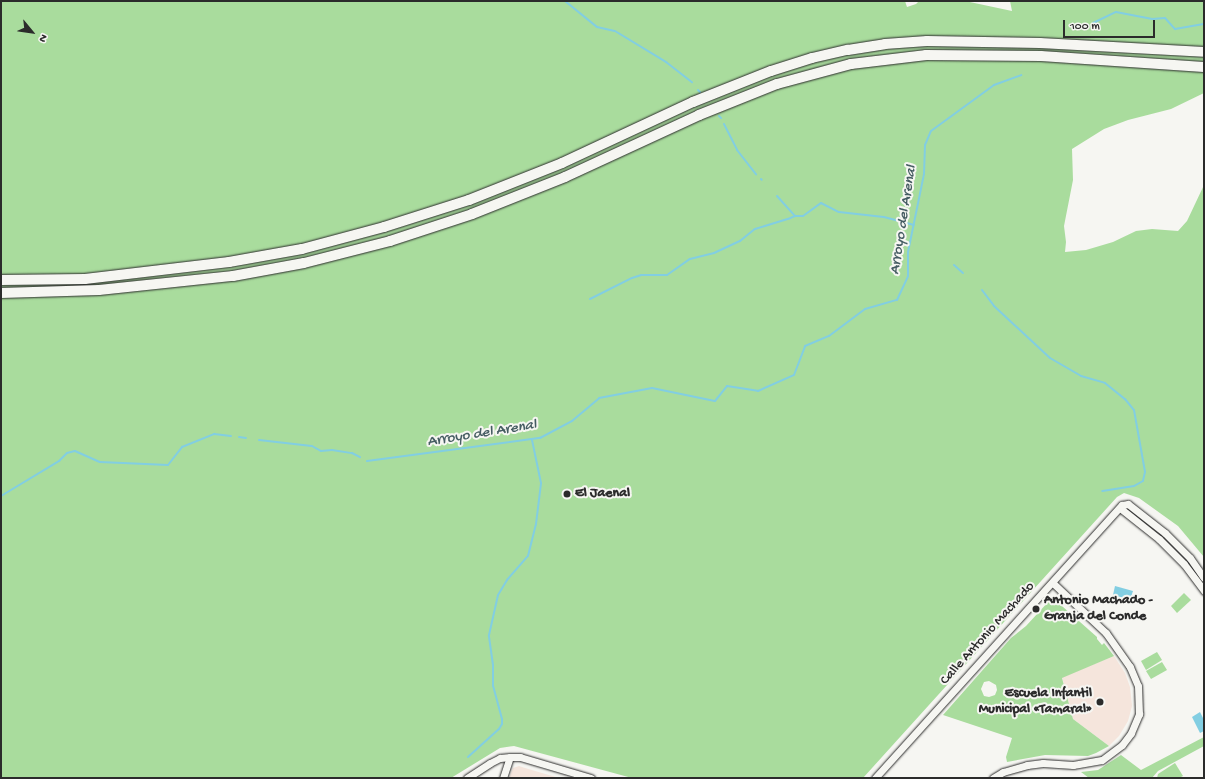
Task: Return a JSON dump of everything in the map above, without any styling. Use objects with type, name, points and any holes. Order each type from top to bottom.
[{"type":"highway","points":[[1,280],[85,279],[229,262],[302,249],[384,227],[469,200],[562,163],[693,102],[771,71],[812,58],[848,50],[927,41],[1040,43],[1204,52]]},
{"type":"highway","points":[[1,293],[99,290],[233,276],[304,263],[390,241],[472,214],[564,177],[699,115],[777,84],[851,64],[887,58],[942,55],[1041,56],[1204,67]]},
{"type":"street","points":[[1204,578],[1190,558],[1165,533],[1129,505],[1126,504],[1120,508],[1159,539],[1184,564],[1204,591]]},
{"type":"street","points":[[1126,513],[1125,509],[1129,505]]},
{"type":"street","name":"Calle Antonio Machado","points":[[875,778],[1120,508]]},
{"type":"street","points":[[993,778],[1003,772],[1027,765],[1043,763],[1073,765],[1102,760],[1122,745],[1131,733],[1139,714],[1138,686],[1130,668],[1106,633],[1053,583]]},
{"type":"street","points":[[502,778],[510,757]]},
{"type":"street","points":[[468,778],[490,763],[500,758],[510,757],[520,758],[574,776],[591,778]]},
{"type":"shaded area","name":"Escuela Infantil Municipal «Tamaral»","points":[[1114,656],[1125,673],[1130,687],[1132,706],[1128,721],[1119,736],[1109,746],[1073,719],[1062,677]]},
{"type":"shaded area","points":[[519,766],[559,778],[509,778],[513,768]]},
{"type":"green space","points":[[1,1],[905,1],[907,7],[916,4],[919,1],[965,1],[1012,11],[1010,1],[1204,1],[1204,93],[1171,109],[1128,120],[1104,129],[1072,149],[1073,180],[1064,226],[1066,242],[1065,252],[1086,250],[1113,242],[1136,231],[1152,229],[1178,231],[1187,221],[1204,185],[1204,557],[1178,526],[1139,498],[1124,493],[1117,497],[863,778],[632,778],[514,746],[500,748],[451,778],[1,778]]},
{"type":"green space","points":[[1184,593],[1191,600],[1177,613],[1171,606]]},
{"type":"green space","points":[[1054,599],[1097,637],[1102,645],[1104,643],[1114,656],[1062,678],[1073,719],[1109,746],[1088,756],[1045,755],[1007,762],[1006,757],[1012,738],[943,715],[1011,638],[1026,626],[1050,600]],"holes":[[[989,681],[996,685],[997,690],[995,695],[989,697],[984,696],[981,689],[984,682]]]},
{"type":"green space","points":[[1157,652],[1162,660],[1146,670],[1141,661]]},
{"type":"green space","points":[[1162,662],[1167,670],[1151,679],[1146,671]]},
{"type":"green space","points":[[1204,737],[1204,746],[1158,771],[1152,778],[1089,778],[1081,772],[1098,770],[1121,755],[1141,770]]},
{"type":"green space","points":[[1175,763],[1183,776],[1179,778],[1157,778],[1158,774]]},
{"type":"water","points":[[1115,586],[1133,591],[1130,600],[1113,595]]},
{"type":"water","points":[[1200,712],[1204,720],[1204,731],[1200,733],[1192,717]]},
{"type":"waterway","points":[[565,1],[597,27],[615,31],[666,62],[692,82]]},
{"type":"waterway","name":"Arroyo del Arenal","points":[[1093,23],[1116,12],[1152,19],[1165,18],[1175,29],[1204,24]]},
{"type":"waterway","name":"Arroyo del Arenal","points":[[367,461],[540,438],[572,421],[599,398],[652,388],[715,401],[727,386],[758,391],[794,375],[805,346],[829,336],[865,309],[897,300],[908,276],[908,252],[924,174],[925,145],[931,131],[994,85],[1021,75]]},
{"type":"waterway","points":[[724,124],[737,150],[756,174]]},
{"type":"waterway","points":[[777,196],[795,216],[803,216],[821,203],[839,212],[884,217],[914,225]]},
{"type":"waterway","points":[[590,299],[641,275],[667,275],[690,259],[714,253],[740,241],[755,229],[795,216]]},
{"type":"waterway","points":[[954,265],[963,273]]},
{"type":"waterway","points":[[982,290],[994,306],[1050,358],[1081,376],[1105,383],[1125,399],[1134,410],[1145,472],[1143,481],[1134,486],[1102,491]]},
{"type":"waterway","name":"Arroyo del Arenal","points":[[1,496],[59,461],[67,453],[75,451],[100,462],[168,465],[182,447],[214,434],[231,436]]},
{"type":"waterway","name":"Arroyo del Arenal","points":[[239,437],[246,438]]},
{"type":"waterway","name":"Arroyo del Arenal","points":[[259,440],[312,446],[321,451],[332,450],[352,453],[360,457]]},
{"type":"waterway","points":[[468,757],[499,729],[502,724],[493,686],[493,665],[489,635],[498,595],[507,580],[528,556],[536,524],[541,483],[532,440]]},
{"type":"place","name":"El Jaenal","points":[[567,494]]},
{"type":"place","name":"Antonio Machado - Granja del Conde","points":[[1036,609]]},
{"type":"place","name":"Escuela Infantil Municipal «Tamaral»","points":[[1100,702]]}]
